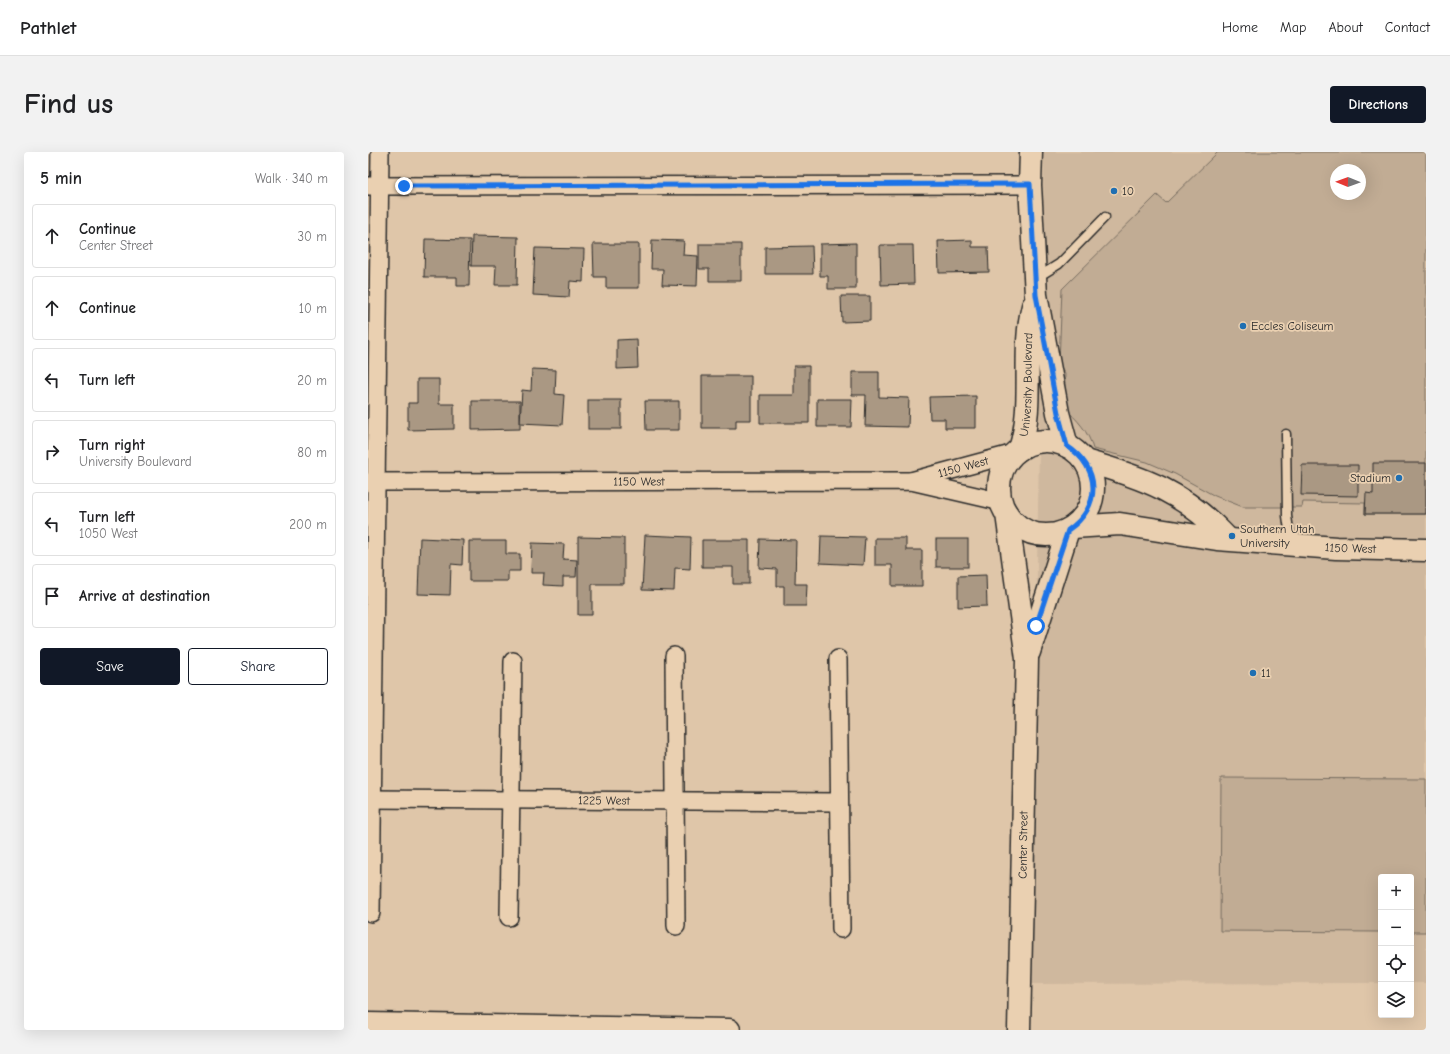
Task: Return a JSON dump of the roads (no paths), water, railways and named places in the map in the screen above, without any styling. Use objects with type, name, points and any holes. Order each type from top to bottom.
[{"type":"main road","name":"University Boulevard","points":[[1030,152],[1030,184],[1036,287],[1058,413],[1067,446]]},
{"type":"main road","name":"University Boulevard","points":[[1017,451],[1027,419],[1028,339],[1030,317],[1036,287]]},
{"type":"main road","points":[[1043,441],[1055,442],[1067,446],[1077,452],[1085,461],[1090,472],[1093,494],[1085,515],[1070,528],[1057,534],[1034,534],[1024,529],[1004,508],[1000,489],[1001,476],[1006,464],[1017,451],[1031,444],[1043,441]]},
{"type":"main road","points":[[1085,461],[1140,478],[1169,491],[1205,517],[1228,539]]},
{"type":"main road","name":"Center Street","points":[[1004,508],[1027,659],[1019,1030]]},
{"type":"main road","name":"1150 West","points":[[1070,528],[1120,524],[1162,529],[1194,536],[1228,539],[1336,548],[1426,550]]},
{"type":"main road","name":"Center Street","points":[[1027,659],[1036,626],[1070,528]]},
{"type":"main road","points":[[368,1024],[728,1030]]},
{"type":"street","points":[[371,913],[371,482],[374,186],[380,152]]},
{"type":"street","points":[[374,186],[1030,184]]},
{"type":"street","name":"1150 West","points":[[371,482],[911,481],[1017,451]]},
{"type":"street","name":"1150 West","points":[[911,481],[1004,508]]},
{"type":"street","points":[[674,656],[676,926]]},
{"type":"street","points":[[838,659],[841,929]]},
{"type":"street","points":[[509,917],[513,661]]},
{"type":"street","name":"1225 West","points":[[370,799],[839,802]]},
{"type":"lane","points":[[1036,287],[1106,217]]},
{"type":"lane","points":[[1286,434],[1287,516],[1291,544]]},
{"type":"place","name":"10","points":[[1114,191]]},
{"type":"place","name":"Eccles Coliseum","points":[[1243,326]]},
{"type":"place","name":"Stadium","points":[[1399,478]]},
{"type":"place","name":"Southern Utah University","points":[[1232,536]]},
{"type":"place","name":"11","points":[[1253,673]]}]
